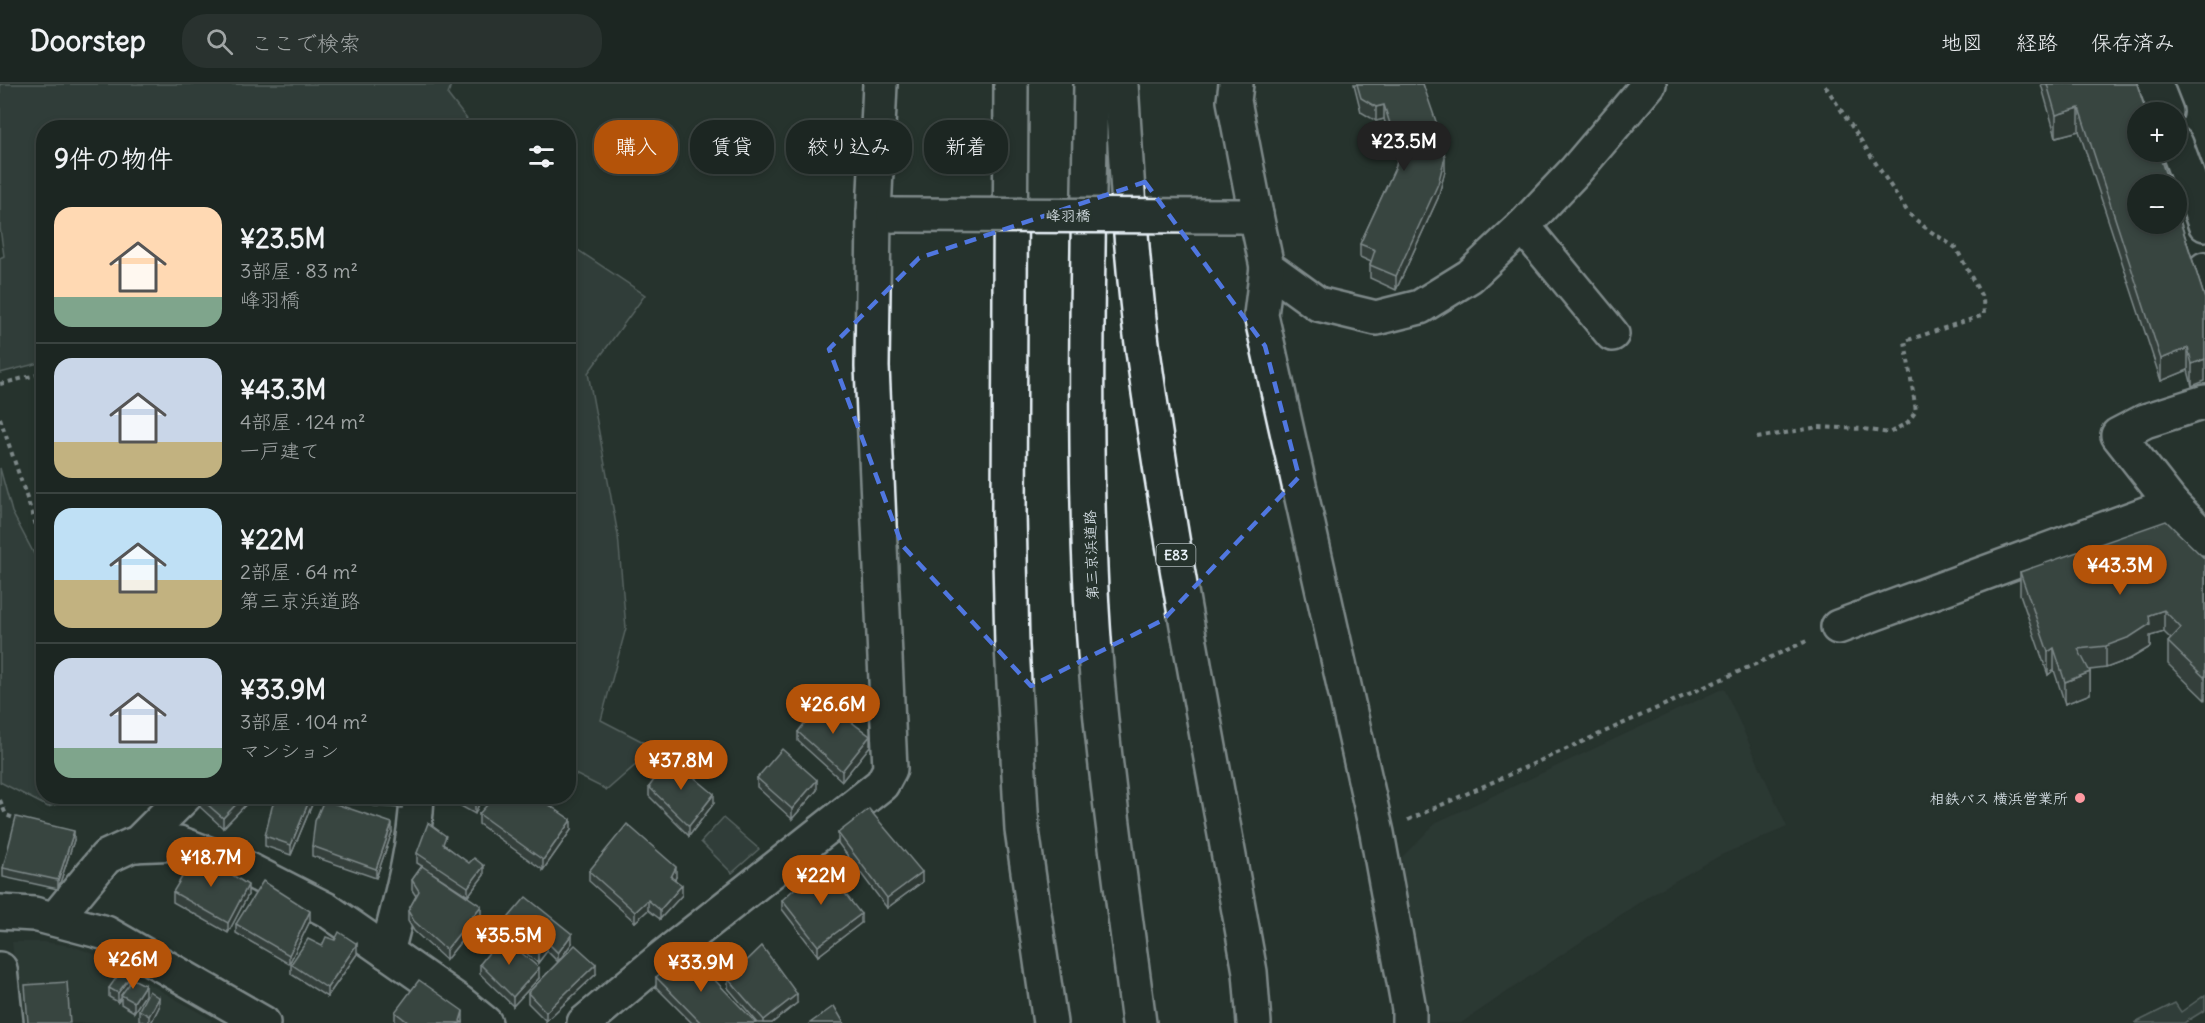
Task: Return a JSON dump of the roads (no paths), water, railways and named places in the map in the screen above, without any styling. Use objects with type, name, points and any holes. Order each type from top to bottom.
[{"type":"main road","points":[[584,1023],[662,958],[882,784],[890,769],[872,367],[884,214],[880,84]]},
{"type":"main road","points":[[1011,84],[1009,514],[1012,646],[1022,830],[1050,1023]]},
{"type":"main road","name":"第三京浜道路","points":[[1091,84],[1087,340],[1091,591],[1099,697],[1139,1023]]},
{"type":"main road","name":"E83","points":[[1120,84],[1131,231],[1143,348],[1160,461],[1250,972],[1254,1023]]},
{"type":"main road","points":[[1236,84],[1234,101],[1248,215],[1267,267],[1261,315],[1377,833],[1409,1009],[1409,1023]]},
{"type":"main road","points":[[1267,267],[1318,304],[1376,318],[1420,307],[1470,276],[1522,226],[1576,170],[1649,84]]},
{"type":"main road","points":[[2156,84],[2162,102]]},
{"type":"main road","points":[[2183,162],[2205,224]]},
{"type":"main road","name":"峰羽橋","points":[[884,214],[1248,215]]},
{"type":"main road","points":[[1522,226],[1612,334]]},
{"type":"main road","points":[[2205,269],[2202,275],[2205,285]]},
{"type":"main road","points":[[2205,402],[2145,421],[2118,435],[2172,504],[2205,538]]},
{"type":"main road","points":[[1838,627],[2172,504]]},
{"type":"main road","points":[[1012,646],[1010,832],[1032,1023]]},
{"type":"main road","points":[[136,845],[177,804]]},
{"type":"main road","points":[[387,952],[406,880],[417,804]]},
{"type":"main road","points":[[55,919],[106,857],[136,845],[179,843],[243,867],[327,910],[459,1002],[485,1023]]},
{"type":"main road","points":[[0,912],[34,914],[106,933],[263,1023]]},
{"type":"main road","points":[[0,969],[6,1023]]},
{"type":"place","name":"相鉄バス 横浜営業所","points":[[2080,798]]}]
